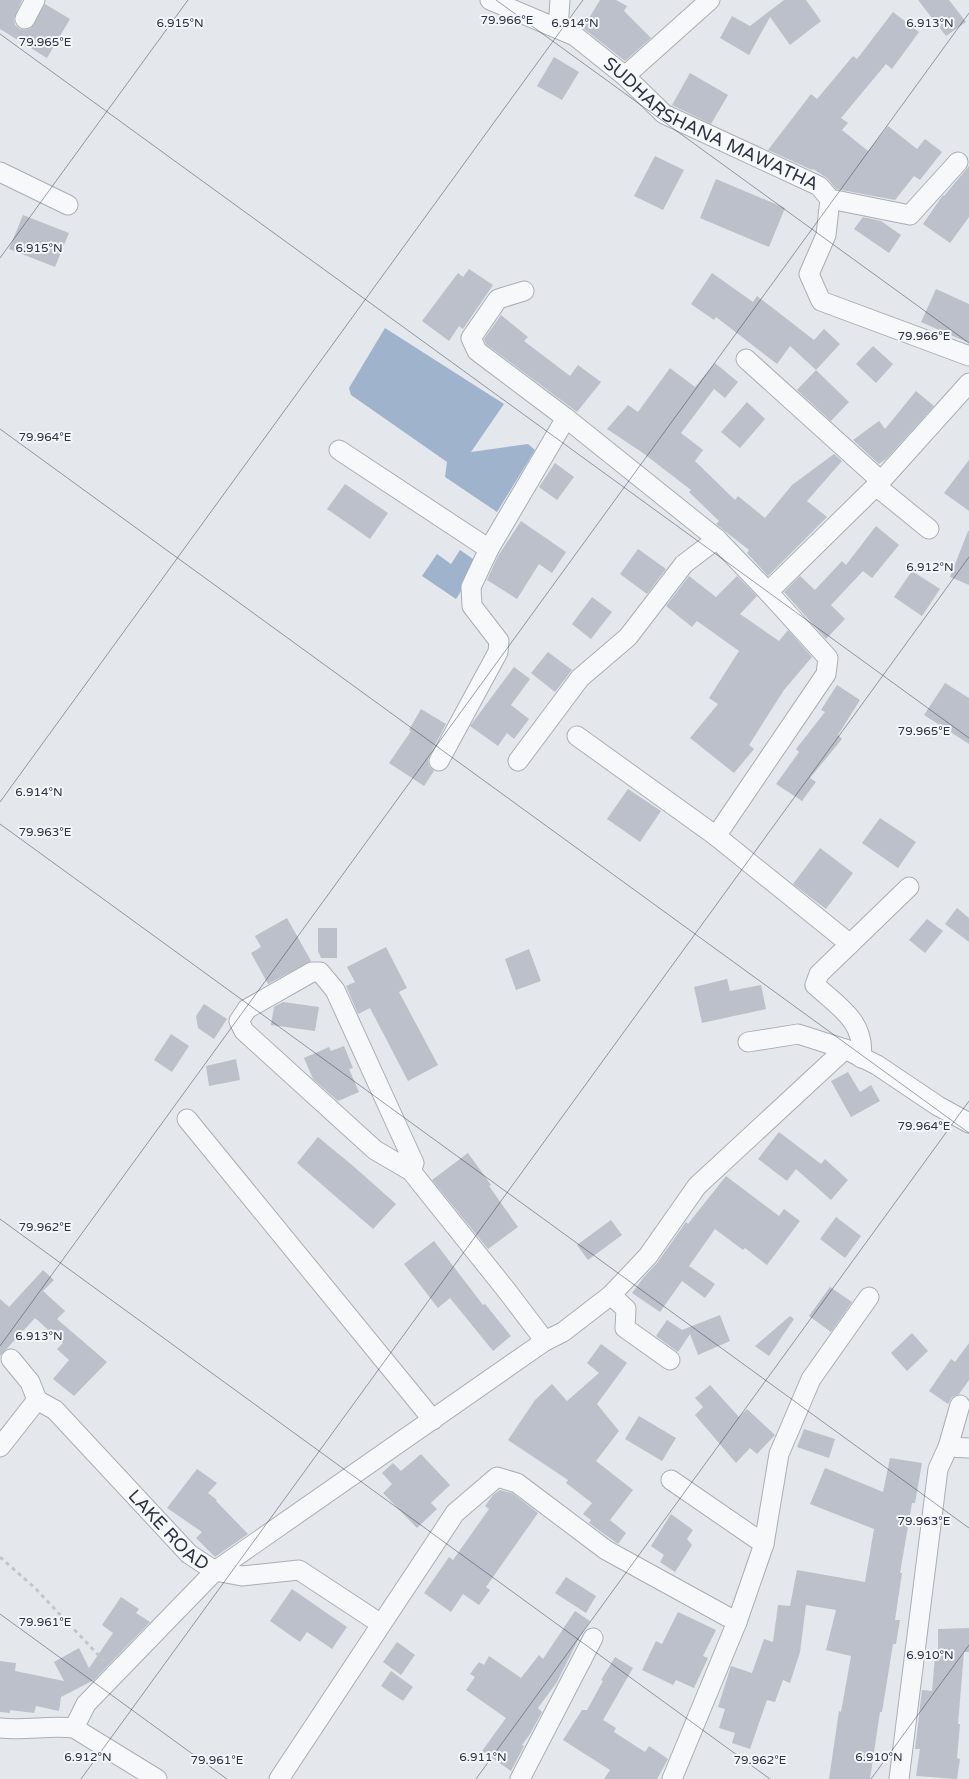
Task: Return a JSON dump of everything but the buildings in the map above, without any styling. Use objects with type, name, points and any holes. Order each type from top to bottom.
[{"type":"street","points":[[25,19],[35,0]]},
{"type":"street","name":"SUDHARSHANA MAWATHA","points":[[490,0],[575,36],[625,76],[664,114],[819,186],[830,199],[826,235],[809,274],[821,300],[969,356]]},
{"type":"street","points":[[558,28],[560,0]]},
{"type":"street","points":[[625,76],[710,0]]},
{"type":"street","points":[[830,199],[910,215],[958,162]]},
{"type":"street","points":[[0,172],[68,205]]},
{"type":"street","points":[[524,291],[498,299],[471,338],[477,351],[566,418],[718,539],[828,658],[826,674],[716,836]]},
{"type":"street","points":[[746,359],[929,530]]},
{"type":"street","points":[[768,592],[879,484],[969,383]]},
{"type":"street","points":[[439,761],[498,652],[499,642],[472,606],[471,587],[488,549],[566,418]]},
{"type":"street","points":[[339,450],[488,549]]},
{"type":"street","points":[[518,761],[580,678],[628,637],[684,564],[718,539]]},
{"type":"street","points":[[577,736],[716,836],[850,944]]},
{"type":"street","points":[[74,1728],[86,1704],[215,1571],[545,1341],[563,1332],[611,1295],[648,1256],[697,1186],[863,1044],[854,1020],[815,985],[819,974],[909,887]]},
{"type":"street","points":[[411,1171],[414,1163],[335,990],[320,972],[312,972],[246,1008],[239,1021],[244,1031],[375,1150],[411,1171],[545,1341]]},
{"type":"street","points":[[748,1042],[798,1034],[853,1053],[876,1065],[938,1106],[969,1123]]},
{"type":"street","points":[[188,1119],[433,1420]]},
{"type":"street","points":[[611,1295],[626,1309],[625,1328],[670,1360]]},
{"type":"street","points":[[672,1779],[737,1622],[764,1544],[779,1454],[811,1379],[869,1297]]},
{"type":"street","points":[[0,1447],[37,1400],[30,1382],[12,1359]]},
{"type":"street","name":"LAKE ROAD","points":[[37,1400],[56,1410],[189,1554],[215,1571],[242,1576],[299,1570],[381,1624]]},
{"type":"street","points":[[899,1779],[938,1469],[948,1447],[960,1405]]},
{"type":"street","points":[[948,1447],[969,1448]]},
{"type":"street","points":[[279,1779],[455,1513],[497,1477],[517,1483],[606,1550],[737,1622]]},
{"type":"street","points":[[671,1480],[764,1544]]},
{"type":"street","points":[[520,1779],[592,1638]]},
{"type":"street","points":[[0,1728],[62,1726],[74,1728],[157,1779]]},
{"type":"path","points":[[0,1557],[35,1588],[116,1673]]},
{"type":"water","points":[[385,328],[504,404],[471,452],[528,444],[535,450],[497,512],[445,477],[447,462],[351,395],[349,388]]},
{"type":"water","points":[[460,550],[479,563],[456,599],[422,576],[437,554],[451,564]]}]
